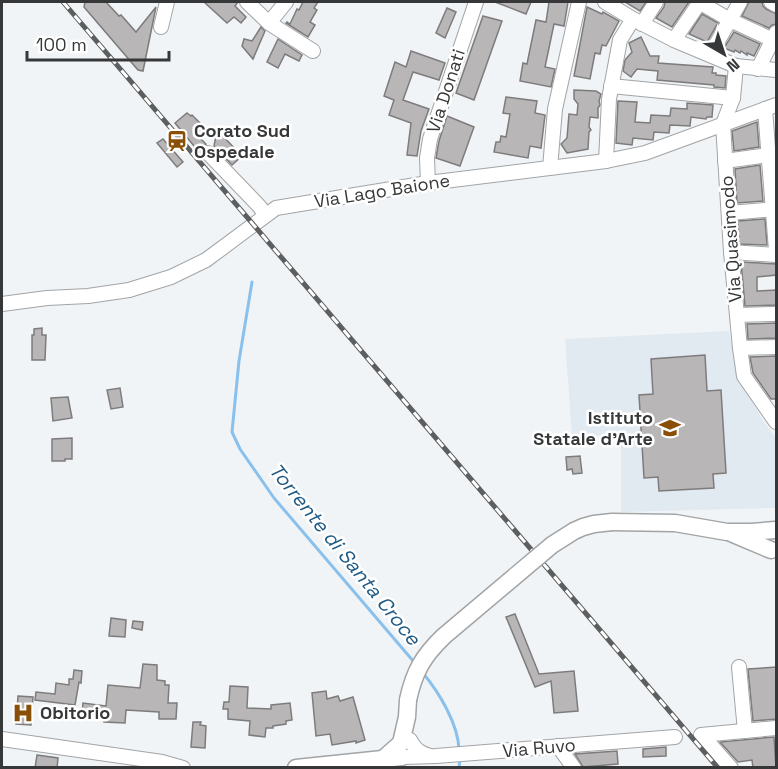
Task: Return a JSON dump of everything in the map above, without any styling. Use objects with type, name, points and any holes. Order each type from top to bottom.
[{"type":"main road","points":[[404,746],[411,686],[422,661],[432,647],[563,537],[583,527],[612,522],[675,523],[727,532],[776,530]]},
{"type":"main road","points":[[774,551],[769,546],[768,538],[776,530]]},
{"type":"main road","points":[[727,532],[774,551]]},
{"type":"main road","name":"Via Ruvo","points":[[296,768],[383,759],[404,746]]},
{"type":"street","points":[[161,27],[167,2]]},
{"type":"street","points":[[247,2],[269,24],[313,51]]},
{"type":"street","points":[[269,24],[286,2]]},
{"type":"street","name":"Via Donati","points":[[428,183],[427,158],[430,139],[476,2]]},
{"type":"street","points":[[550,168],[555,109],[579,2]]},
{"type":"street","points":[[605,2],[674,40],[736,66],[777,70]]},
{"type":"street","points":[[606,161],[609,99],[620,40],[656,2]]},
{"type":"street","points":[[674,40],[699,2],[730,20],[775,37],[758,69]]},
{"type":"street","points":[[710,55],[740,2]]},
{"type":"street","points":[[771,2],[777,5]]},
{"type":"street","name":"Via Quasimodo","points":[[736,66],[733,98],[723,124],[740,348],[744,376],[771,406],[777,422]]},
{"type":"street","points":[[611,86],[733,98]]},
{"type":"street","points":[[771,107],[777,250]]},
{"type":"street","name":"Via Lago Baione","points":[[2,304],[129,290],[171,277],[206,260],[276,208],[428,183],[606,161],[645,153],[771,107]]},
{"type":"street","points":[[208,153],[266,214]]},
{"type":"street","points":[[725,161],[773,155]]},
{"type":"street","points":[[730,213],[775,209]]},
{"type":"street","points":[[731,252],[777,255]]},
{"type":"street","points":[[737,315],[777,314]]},
{"type":"street","points":[[740,348],[777,347]]},
{"type":"street","points":[[739,667],[745,731]]},
{"type":"street","points":[[731,768],[701,735],[777,728]]},
{"type":"street","name":"Via Ruvo","points":[[404,746],[434,756],[675,737]]},
{"type":"street","points":[[2,739],[162,762],[183,768]]},
{"type":"street","points":[[558,746],[574,768]]},
{"type":"shaded area","name":"Istituto Statale d'Arte","points":[[729,331],[738,376],[763,421],[776,438],[776,508],[621,512],[621,435],[572,436],[565,339]]},
{"type":"building","points":[[85,2],[106,2],[136,32],[156,7],[143,71],[138,70],[84,7]]},
{"type":"building","points":[[204,2],[238,2],[235,6],[246,17],[241,23],[234,17],[227,23]]},
{"type":"building","points":[[303,2],[318,2],[314,8],[317,10],[310,22],[315,25],[308,37],[286,23],[290,24]]},
{"type":"building","points":[[495,2],[531,2],[526,14]]},
{"type":"building","points":[[549,2],[568,2],[564,26],[554,24],[545,67],[555,69],[551,87],[520,81],[523,63],[527,64],[536,20],[546,22]]},
{"type":"building","points":[[625,2],[646,2],[640,11]]},
{"type":"building","points":[[665,2],[689,2],[672,27],[656,18]]},
{"type":"building","points":[[749,2],[762,2],[766,9],[777,14],[777,24],[769,28],[742,16]]},
{"type":"building","points":[[587,7],[602,14],[603,12],[619,21],[606,46],[602,45],[600,54],[595,53],[590,79],[574,76]]},
{"type":"building","points":[[447,8],[456,12],[445,38],[436,33]]},
{"type":"building","points":[[702,14],[718,23],[707,42],[689,34]]},
{"type":"building","points":[[483,16],[502,21],[474,100],[456,93]]},
{"type":"building","points":[[261,27],[265,31],[253,59],[242,46],[244,39],[252,41]]},
{"type":"building","points":[[734,32],[760,44],[754,56],[724,48]]},
{"type":"building","points":[[641,37],[650,56],[659,56],[658,63],[713,67],[712,73],[726,76],[725,88],[657,80],[658,71],[637,69],[631,77],[623,71],[625,60],[632,52],[629,43]]},
{"type":"building","points":[[278,39],[302,55],[299,61],[285,54],[278,68],[267,62]]},
{"type":"building","points":[[411,51],[445,63],[439,80],[413,72],[403,100],[429,109],[421,131],[417,156],[407,155],[411,123],[389,115],[394,100],[384,96],[395,62],[406,67]]},
{"type":"building","points":[[574,90],[596,91],[601,94],[600,105],[598,118],[590,117],[591,130],[588,149],[567,153],[561,144],[567,138],[569,114],[577,115],[578,104],[574,99]]},
{"type":"building","points":[[506,97],[537,101],[535,113],[545,115],[541,148],[530,146],[528,158],[494,152],[496,142],[500,142],[501,136],[506,137],[510,114],[503,113]]},
{"type":"building","points":[[618,101],[637,102],[635,122],[650,123],[651,115],[670,116],[671,108],[687,109],[687,103],[713,105],[712,117],[706,119],[691,117],[690,126],[670,125],[669,133],[654,132],[653,140],[633,138],[632,145],[616,143]]},
{"type":"building","points":[[187,113],[200,123],[198,125],[202,129],[196,134],[206,144],[199,152],[175,123]]},
{"type":"building","points":[[447,116],[474,127],[460,166],[436,158]]},
{"type":"building","points":[[757,122],[759,147],[734,151],[732,131]]},
{"type":"building","points":[[217,130],[242,156],[232,165],[214,146]]},
{"type":"building","points":[[163,139],[183,162],[177,167],[157,143]]},
{"type":"building","points":[[760,165],[763,201],[737,203],[735,169]]},
{"type":"building","points":[[765,219],[767,245],[739,244],[738,221]]},
{"type":"building","points":[[741,262],[777,264],[777,275],[757,277],[757,291],[777,290],[777,305],[745,306]]},
{"type":"building","points":[[777,323],[777,338],[748,339],[747,324]]},
{"type":"building","points":[[42,328],[42,335],[46,335],[45,360],[32,360],[32,335],[34,335],[34,329]]},
{"type":"building","points":[[705,355],[707,391],[721,390],[726,473],[713,474],[714,488],[659,491],[658,477],[644,478],[639,395],[653,394],[651,359]]},
{"type":"building","points":[[777,356],[777,399],[771,399],[753,373],[750,357]]},
{"type":"building","points":[[120,388],[123,407],[111,409],[107,390]]},
{"type":"building","points":[[68,397],[72,418],[53,421],[51,398]]},
{"type":"building","points":[[72,438],[72,459],[52,461],[52,439]]},
{"type":"building","points":[[580,456],[582,473],[573,474],[572,469],[567,470],[566,457]]},
{"type":"building","points":[[515,614],[539,674],[574,671],[578,711],[554,713],[551,681],[535,687],[506,617]]},
{"type":"building","points":[[111,618],[126,620],[125,637],[109,636]]},
{"type":"building","points":[[133,621],[143,622],[142,630],[132,628]]},
{"type":"building","points":[[143,664],[157,665],[157,680],[165,681],[165,685],[169,685],[168,703],[177,703],[176,719],[159,719],[159,712],[126,710],[125,723],[104,722],[105,715],[82,712],[83,703],[106,706],[108,685],[140,688]]},
{"type":"building","points":[[777,667],[777,719],[753,721],[748,669]]},
{"type":"building","points":[[74,670],[82,671],[75,705],[35,700],[36,692],[55,694],[56,683],[69,685],[69,679],[73,679]]},
{"type":"building","points":[[230,686],[248,687],[247,708],[271,709],[271,705],[290,703],[292,720],[286,721],[286,724],[273,726],[273,728],[266,728],[265,737],[249,735],[250,721],[228,719],[228,709],[223,709],[224,702],[229,702]]},
{"type":"building","points":[[326,691],[327,699],[338,696],[340,701],[353,697],[365,740],[332,745],[330,734],[316,736],[312,693]]},
{"type":"building","name":"Obitorio","points":[[18,696],[33,697],[31,725],[16,724]]},
{"type":"building","points":[[193,722],[201,722],[200,725],[206,726],[205,748],[191,747]]},
{"type":"building","points":[[774,737],[776,768],[753,768],[752,760],[738,762],[720,742]]},
{"type":"building","points":[[666,747],[666,756],[643,757],[643,749]]},
{"type":"building","points":[[617,751],[618,764],[583,767],[575,754]]},
{"type":"building","points":[[37,755],[58,758],[57,768],[35,768]]},
{"type":"waterway","name":"Torrente di Santa Croce","points":[[252,282],[239,361],[232,432],[240,449],[274,498],[414,662]]},
{"type":"waterway","name":"Torrente di Santa Croce","points":[[422,672],[447,709],[456,730],[459,751]]},
{"type":"waterway","name":"Torrente di Santa Croce","points":[[459,768],[460,758]]},
{"type":"railway","points":[[63,2],[718,768]]},
{"type":"place","name":"Corato Sud Ospedale","points":[[177,141]]},
{"type":"place","name":"Istituto Statale d'Arte","points":[[670,428]]},
{"type":"place","name":"Obitorio","points":[[23,713]]}]
